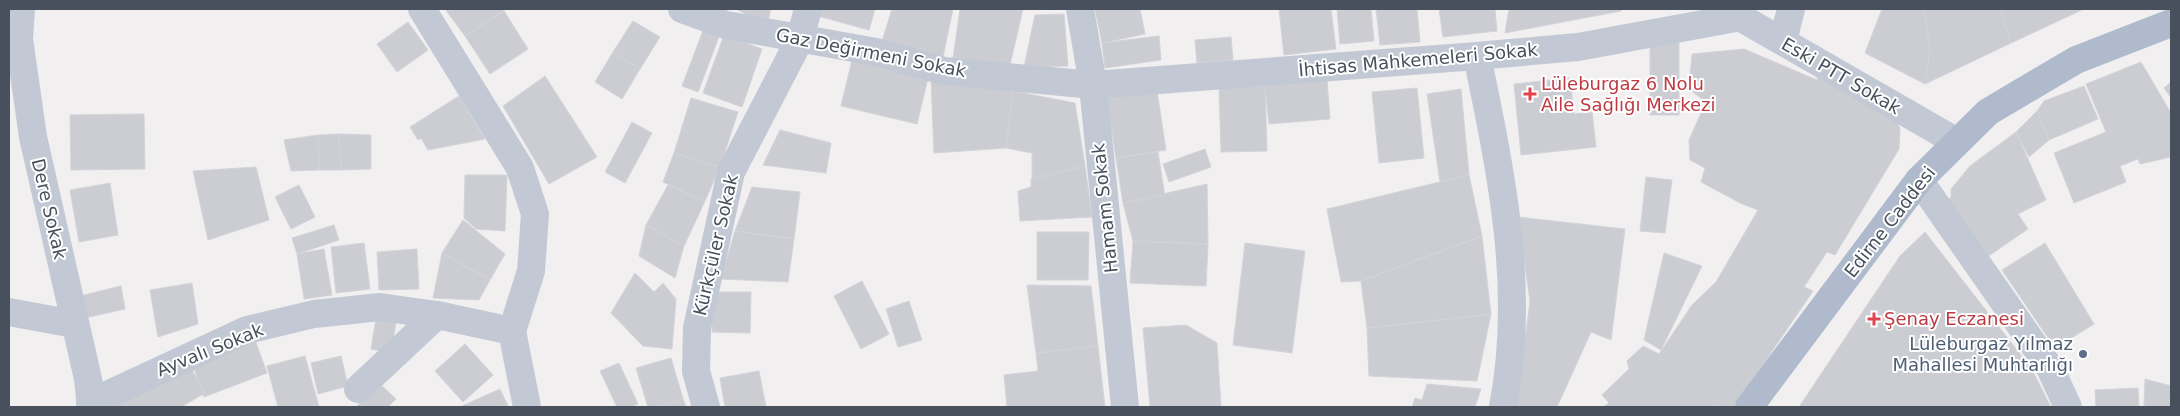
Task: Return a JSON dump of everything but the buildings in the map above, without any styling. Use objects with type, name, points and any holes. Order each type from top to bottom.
[{"type":"main road","name":"Edirne Caddesi","points":[[1749,407],[1918,180],[1988,112],[2076,60],[2171,23]]},
{"type":"street","name":"Dere Sokak","points":[[21,9],[19,39],[33,137],[88,379],[90,405]]},
{"type":"street","points":[[422,9],[520,168],[535,214],[531,272],[512,331],[527,407]]},
{"type":"street","name":"Gaz Değirmeni Sokak","points":[[682,9],[726,25],[800,40],[876,52],[944,71],[1093,85]]},
{"type":"street","name":"Kürkçüler Sokak","points":[[706,407],[696,370],[697,328],[731,172],[800,40],[808,9]]},
{"type":"street","name":"Hamam Sokak","points":[[1080,9],[1093,85],[1125,407]]},
{"type":"street","points":[[1783,41],[1790,9]]},
{"type":"street","name":"İhtisas Mahkemeleri Sokak","points":[[1093,85],[1478,56],[1578,46],[1734,13]]},
{"type":"street","name":"Eski PTT Sokak","points":[[1734,13],[1957,142]]},
{"type":"street","points":[[1478,56],[1499,164],[1509,233],[1513,321],[1508,378],[1503,407]]},
{"type":"street","points":[[1918,180],[2050,368],[2068,407]]},
{"type":"street","name":"Ayvalı Sokak","points":[[90,405],[247,330],[314,314],[380,307],[438,315],[512,331]]},
{"type":"street","points":[[9,312],[74,324]]},
{"type":"street","points":[[358,389],[438,315]]},
{"type":"place","name":"Lüleburgaz 6 Nolu Aile Sağlığı Merkezi","points":[[1530,94]]},
{"type":"place","name":"Şenay Eczanesi","points":[[1874,319]]},
{"type":"place","name":"Lüleburgaz Yılmaz Mahallesi Muhtarlığı","points":[[2083,354]]}]
